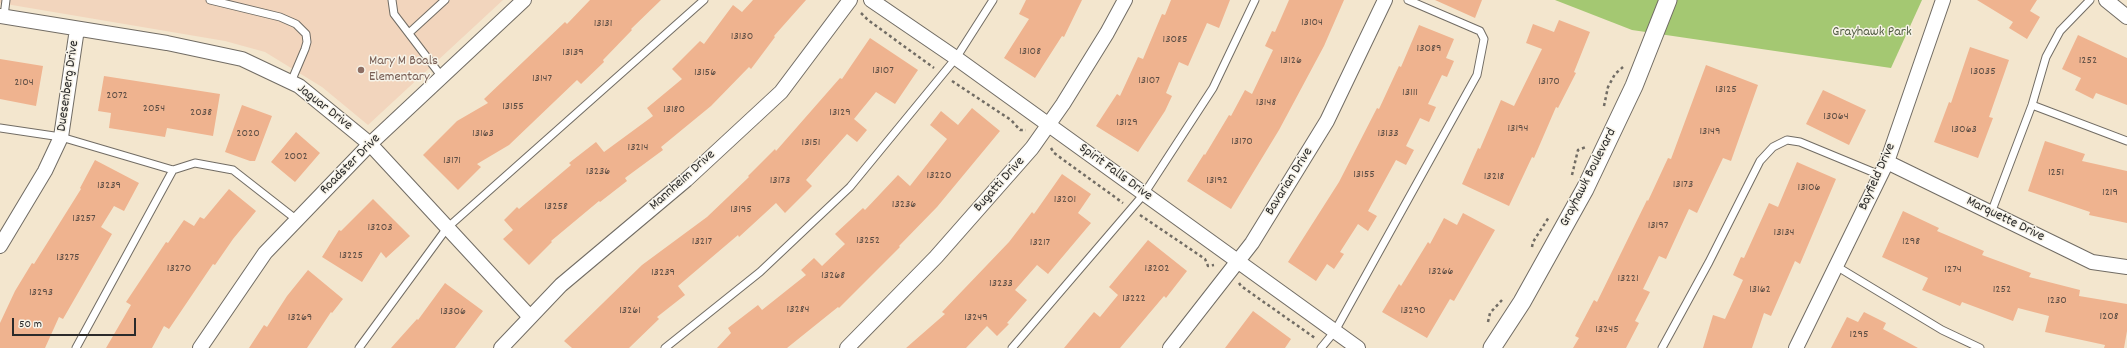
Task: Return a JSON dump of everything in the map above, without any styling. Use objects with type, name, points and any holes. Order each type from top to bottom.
[{"type":"street","name":"Roadster Drive","points":[[200,348],[265,253],[370,144],[524,0]]},
{"type":"street","name":"Mannheim Drive","points":[[501,348],[561,285],[686,180],[780,92],[850,0]]},
{"type":"street","name":"Spirit Falls Drive","points":[[871,0],[956,58],[1358,348]]},
{"type":"street","name":"Bugatti Drive","points":[[847,348],[936,257],[1012,174],[1049,125],[1107,33],[1125,0]]},
{"type":"street","name":"Bavarian Drive","points":[[1170,348],[1252,243],[1327,121],[1385,0]]},
{"type":"street","name":"Grayhawk Boulevard","points":[[1492,348],[1522,302],[1585,189],[1634,86],[1668,0]]},
{"type":"street","name":"Bayfield Drive","points":[[1796,348],[1887,162],[1943,0]]},
{"type":"street","points":[[2106,0],[2127,17]]},
{"type":"street","name":"Jaguar Drive","points":[[2,16],[167,43],[242,59],[299,86],[370,144],[530,317]]},
{"type":"street","name":"Duesenberg Drive","points":[[0,246],[45,171],[61,137],[77,29]]},
{"type":"street","name":"Marquette Drive","points":[[1887,162],[2092,262],[2127,268]]},
{"type":"lane","points":[[2,16],[6,0]]},
{"type":"lane","points":[[210,0],[280,17],[296,24],[306,34],[307,42],[305,49],[291,82]]},
{"type":"lane","points":[[392,0],[394,14],[442,77]]},
{"type":"lane","points":[[409,33],[446,0]]},
{"type":"lane","points":[[359,348],[447,228],[704,0]]},
{"type":"lane","points":[[665,348],[760,272],[850,187],[956,58],[993,0]]},
{"type":"lane","points":[[1012,348],[1144,194],[1213,88],[1255,0]]},
{"type":"lane","points":[[1322,346],[1334,331],[1477,75],[1484,39],[1480,30],[1408,0]]},
{"type":"lane","points":[[1991,213],[2032,105],[2046,57],[2060,31],[2090,0]]},
{"type":"lane","points":[[2032,105],[2127,141]]},
{"type":"lane","points":[[0,128],[61,137],[173,170],[195,163],[233,170],[297,220]]},
{"type":"lane","points":[[1662,348],[1709,262],[1760,161],[1773,147],[1787,140],[1800,142],[1880,174]]},
{"type":"lane","points":[[76,348],[173,170]]},
{"type":"lane","points":[[1836,266],[1942,330],[1980,348]]},
{"type":"path","points":[[1604,108],[1608,87],[1615,74],[1624,65]]},
{"type":"path","points":[[1571,181],[1578,150],[1586,147],[1589,141]]},
{"type":"path","points":[[1530,254],[1533,242],[1543,224],[1551,214]]},
{"type":"path","points":[[1239,283],[1322,346]]},
{"type":"path","points":[[1487,328],[1490,313],[1506,295]]},
{"type":"shaded area","name":"Mary M Boals Elementary","points":[[0,0],[503,0],[368,125],[322,87],[265,52],[225,41],[0,3]]},
{"type":"green space","name":"Grayhawk Park","points":[[1555,0],[1922,0],[1891,68],[1632,30]]},
{"type":"building","points":[[590,0],[661,0],[631,29],[632,30],[603,60],[604,62],[581,84],[577,80],[509,145],[477,164],[481,167],[458,190],[423,155],[457,121],[488,103],[484,99],[565,22],[567,24]]},
{"type":"building","points":[[753,0],[806,0],[774,36],[775,37],[751,69],[749,67],[711,106],[661,147],[663,150],[625,178],[627,181],[600,202],[599,201],[551,241],[552,242],[529,265],[503,239],[513,230],[504,220],[517,207],[519,209],[571,165],[569,163],[596,142],[604,152],[653,116],[647,108],[682,79],[672,69],[700,41],[704,44],[733,5],[742,12]]},
{"type":"building","points":[[1026,0],[1082,0],[1064,37],[1062,36],[1035,78],[1004,58],[1029,19],[1019,14]]},
{"type":"building","points":[[1171,0],[1230,0],[1219,28],[1207,23],[1188,66],[1179,62],[1166,93],[1172,96],[1165,111],[1138,152],[1096,126],[1117,94],[1120,96],[1138,57],[1143,59],[1162,14],[1165,15]]},
{"type":"building","points":[[1289,0],[1344,0],[1324,46],[1279,130],[1231,209],[1187,181],[1204,154],[1205,155],[1229,115],[1231,116],[1245,90],[1252,94],[1273,50],[1265,46],[1272,31],[1275,32]]},
{"type":"building","points":[[1435,0],[1482,0],[1475,18]]},
{"type":"building","points":[[1977,0],[2037,0],[2030,11],[2040,17],[2027,39],[2009,28],[2013,22]]},
{"type":"building","points":[[1559,20],[1590,32],[1574,72],[1576,73],[1558,108],[1556,107],[1534,158],[1532,157],[1509,206],[1462,184],[1478,148],[1480,149],[1501,100],[1514,106],[1542,49],[1526,43],[1533,24],[1554,32]]},
{"type":"building","points":[[1419,25],[1454,39],[1446,58],[1454,61],[1447,77],[1442,75],[1428,104],[1436,107],[1429,122],[1420,118],[1406,146],[1414,150],[1406,165],[1396,160],[1368,211],[1377,216],[1368,231],[1358,224],[1340,252],[1344,254],[1334,269],[1327,264],[1316,281],[1288,262],[1339,182],[1377,108],[1379,109],[1399,66],[1401,67]]},
{"type":"building","points":[[2078,35],[2127,58],[2127,105],[2096,93],[2093,99],[2075,90],[2081,78],[2062,69]]},
{"type":"building","points":[[870,38],[918,70],[895,104],[876,92],[854,119],[867,130],[857,142],[847,134],[806,180],[812,186],[785,213],[776,203],[739,237],[738,235],[678,286],[685,295],[657,317],[659,319],[629,348],[572,348],[564,341],[642,265],[707,217],[749,177],[748,176],[775,149],[776,151],[840,78],[842,79]]},
{"type":"building","points":[[1970,47],[2009,60],[1989,117],[1993,118],[1978,158],[1934,142],[1949,102],[1951,103]]},
{"type":"building","points":[[0,59],[43,66],[36,106],[0,99]]},
{"type":"building","points":[[1706,65],[1758,85],[1731,161],[1723,158],[1697,213],[1689,209],[1666,259],[1659,256],[1643,289],[1650,292],[1635,321],[1639,323],[1626,348],[1573,348],[1579,338],[1575,336],[1594,300],[1597,302],[1668,158],[1671,159]]},
{"type":"building","points":[[104,76],[220,94],[213,136],[167,128],[165,137],[109,128],[111,113],[98,111]]},
{"type":"building","points":[[1823,90],[1866,110],[1849,145],[1806,124]]},
{"type":"building","points":[[242,105],[272,116],[255,161],[250,161],[225,152]]},
{"type":"building","points":[[972,108],[1000,131],[937,207],[899,246],[900,247],[839,308],[838,307],[787,348],[717,348],[731,333],[728,328],[758,305],[762,310],[806,275],[801,270],[814,258],[822,266],[845,244],[835,234],[863,208],[865,210],[898,175],[910,186],[947,139],[930,125],[941,111],[958,125]]},
{"type":"building","points":[[296,132],[320,153],[295,182],[271,162]]},
{"type":"building","points":[[2045,141],[2085,154],[2082,161],[2127,171],[2127,223],[2089,215],[2090,212],[2028,191]]},
{"type":"building","points":[[95,160],[139,183],[124,211],[114,206],[101,227],[112,234],[63,319],[59,317],[45,348],[0,348],[0,323],[15,291],[32,263],[34,264],[81,189],[80,188]]},
{"type":"building","points":[[1797,162],[1836,179],[1800,264],[1795,261],[1771,316],[1764,313],[1752,348],[1703,348],[1713,315],[1725,319],[1743,280],[1733,275],[1741,257],[1744,258],[1769,203],[1778,207]]},
{"type":"building","points":[[1062,174],[1091,194],[1078,213],[1091,223],[1048,274],[1037,265],[1015,290],[1027,300],[1007,323],[1009,324],[997,336],[987,326],[966,348],[906,348],[945,314],[942,312],[1009,242],[1032,212],[1034,214]]},
{"type":"building","points":[[229,189],[256,211],[233,239],[215,265],[213,264],[169,329],[164,326],[152,348],[106,348],[131,305],[126,302],[166,242],[168,243],[184,220],[194,226],[200,217],[204,219]]},
{"type":"building","points":[[373,199],[410,236],[386,258],[381,252],[362,282],[322,257],[339,230],[341,231]]},
{"type":"building","points":[[1903,211],[1939,228],[1937,231],[1984,251],[1982,255],[2031,273],[2029,277],[2080,290],[2079,296],[2127,304],[2127,331],[2124,348],[2104,348],[2105,345],[2045,332],[2049,316],[2018,308],[2013,321],[1962,302],[1960,306],[1922,290],[1928,278],[1882,257]]},
{"type":"building","points":[[1463,213],[1495,230],[1454,301],[1450,299],[1427,338],[1382,312],[1399,284],[1401,286],[1428,242],[1430,244],[1444,218],[1457,225]]},
{"type":"building","points":[[1148,240],[1187,271],[1166,298],[1164,296],[1120,348],[1064,348],[1094,312],[1100,317],[1118,295],[1109,287]]},
{"type":"building","points":[[308,270],[343,299],[332,313],[331,312],[307,348],[249,348],[264,325],[267,327],[287,296]]},
{"type":"building","points":[[445,283],[483,311],[455,348],[391,348],[417,319],[418,320]]},
{"type":"building","points":[[1253,311],[1291,339],[1285,348],[1225,348]]},
{"type":"building","points":[[1864,312],[1886,323],[1883,329],[1918,348],[1831,348],[1847,317],[1858,322]]},
{"type":"place","name":"Mary M Boals Elementary","points":[[361,70]]}]
